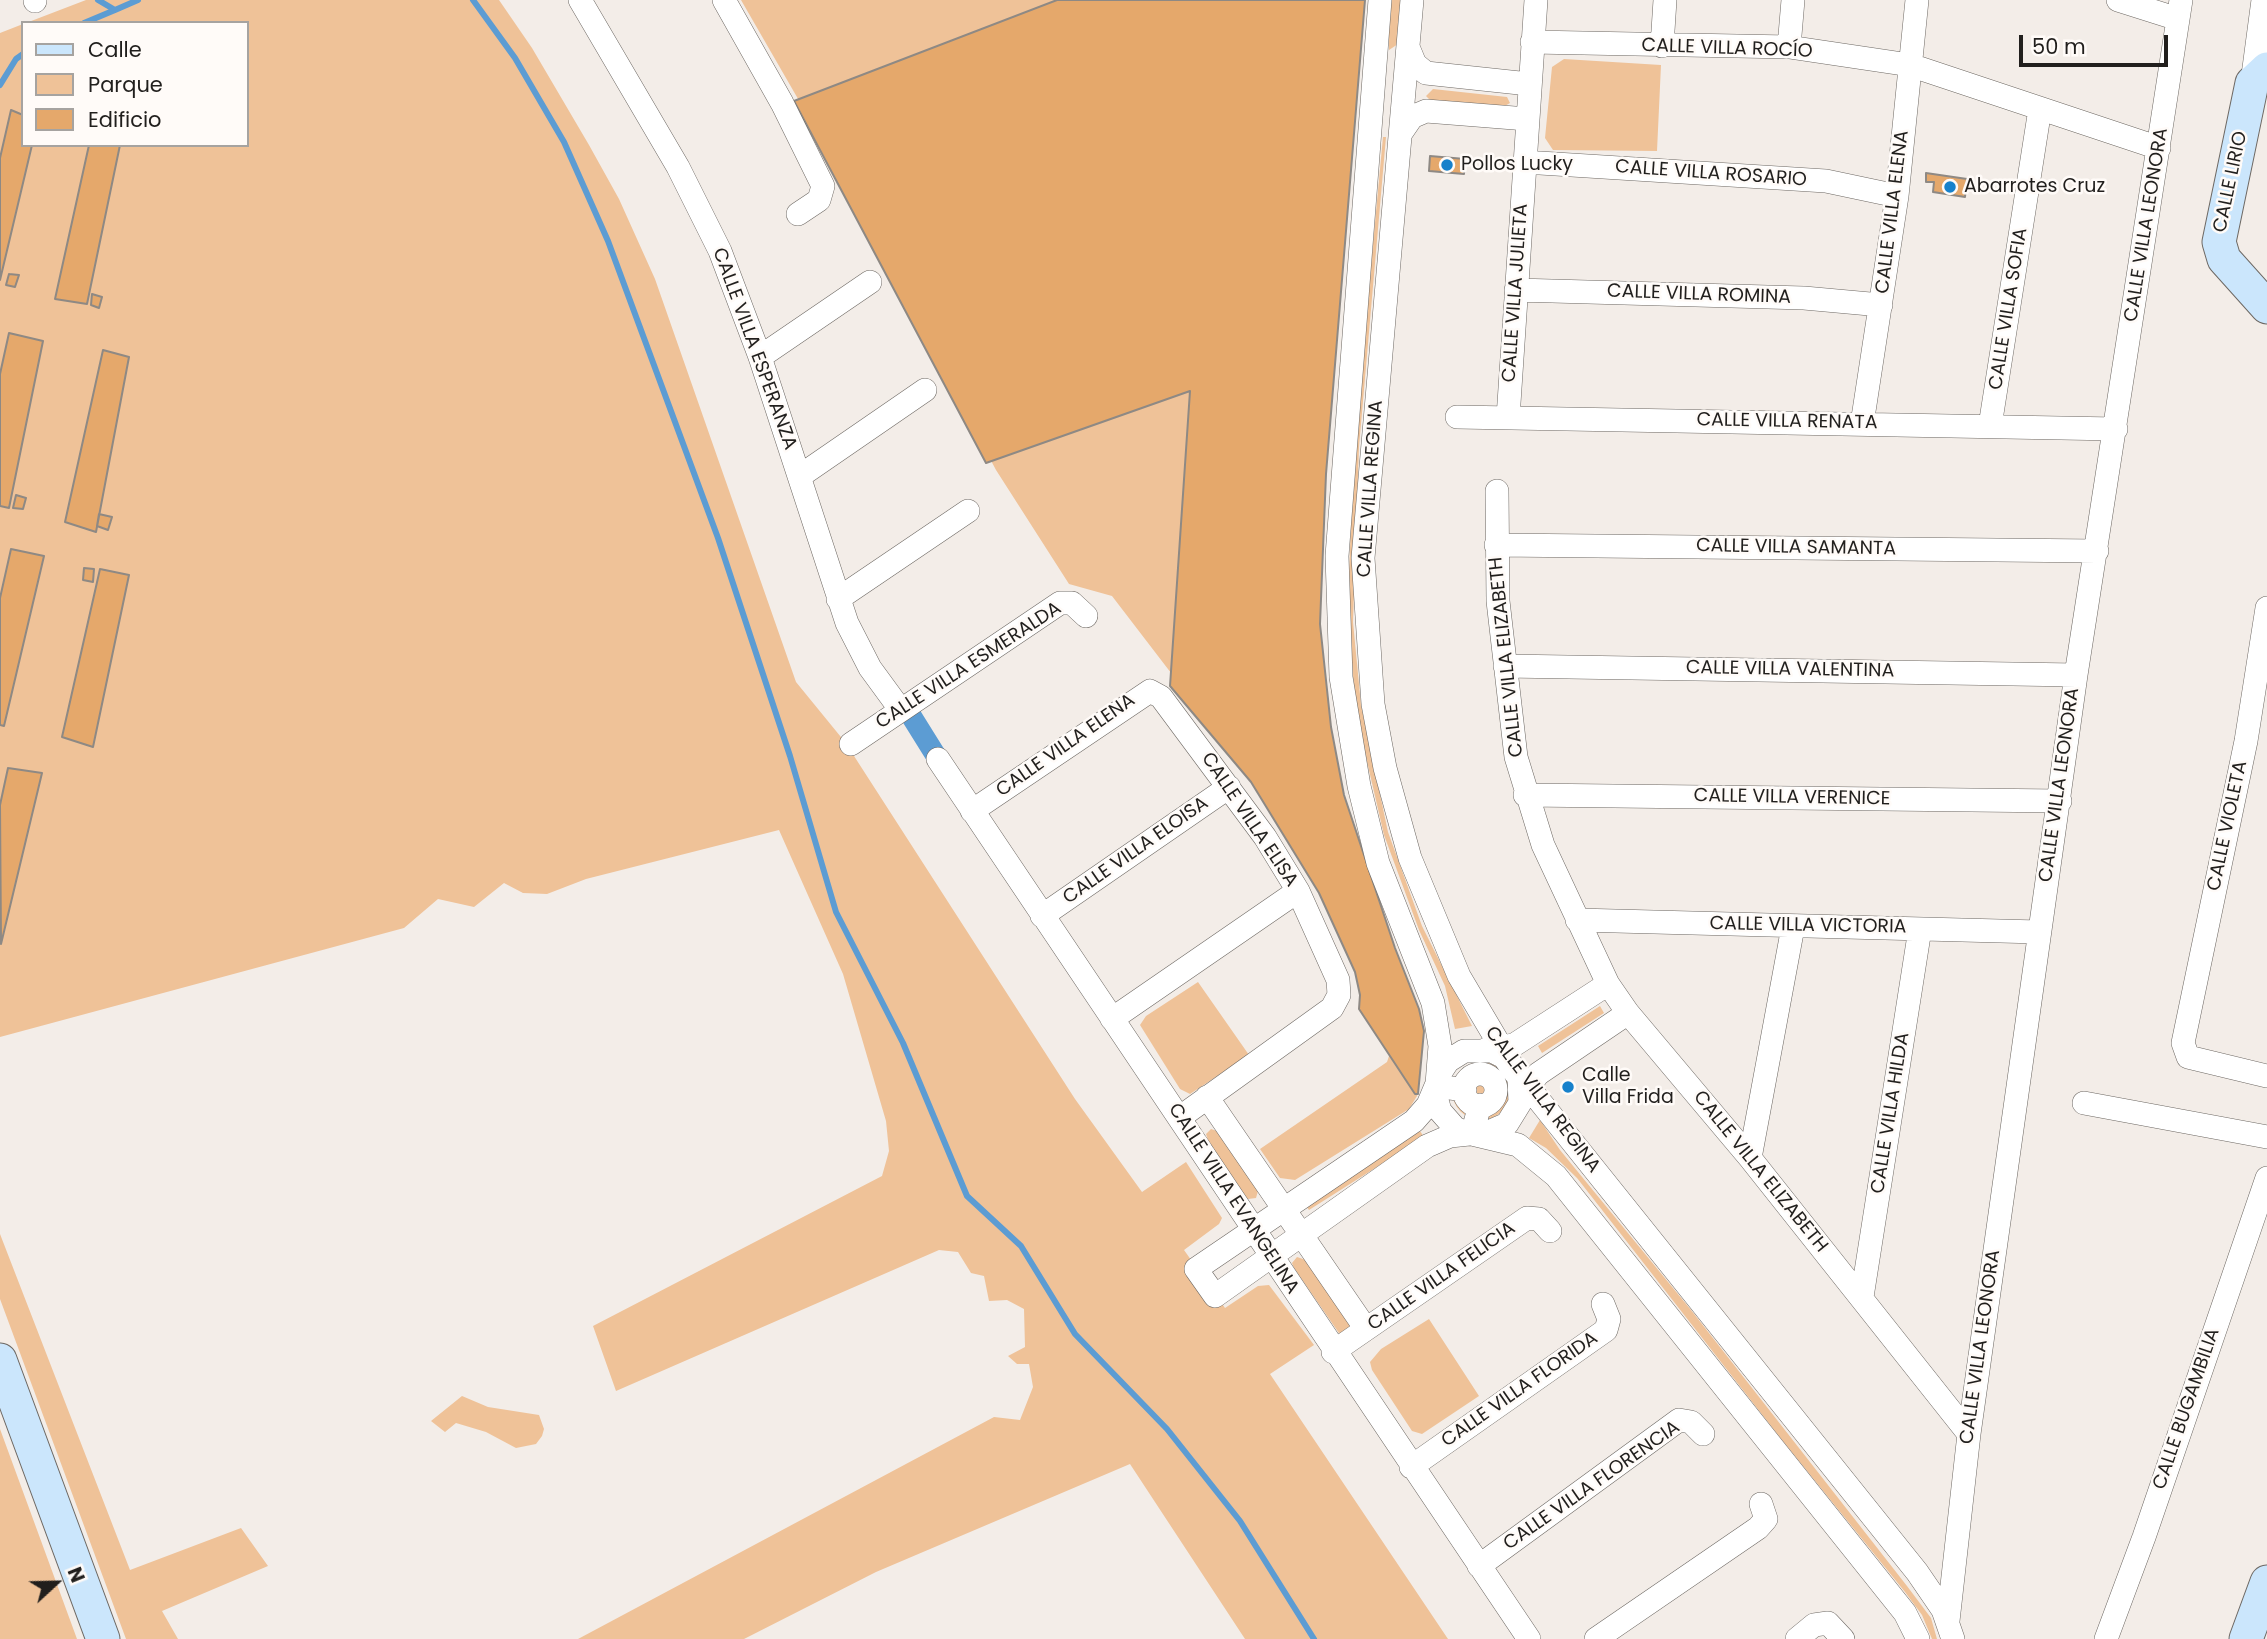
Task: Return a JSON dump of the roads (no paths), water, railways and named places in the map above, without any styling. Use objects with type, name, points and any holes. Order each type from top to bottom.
[{"type":"street","name":"CALLE VILLA ESPERANZA","points":[[580,0],[678,167],[720,251],[761,357],[847,623],[870,668],[901,709]]},
{"type":"street","points":[[724,0],[782,103],[823,186],[819,200],[798,214]]},
{"type":"street","name":"CALLE VILLA REGINA","points":[[1380,0],[1335,583],[1340,677],[1359,786],[1378,863],[1433,1003],[1440,1046],[1925,1583],[1951,1631]]},
{"type":"street","points":[[1406,85],[1415,64],[1408,45],[1412,0]]},
{"type":"street","name":"CALLE VILLA JULIETA","points":[[1508,418],[1536,0]]},
{"type":"street","points":[[1662,46],[1665,0]]},
{"type":"street","points":[[1789,47],[1793,0]]},
{"type":"street","name":"CALLE VILLA ELENA","points":[[1862,424],[1897,196],[1917,0]]},
{"type":"street","points":[[2118,0],[2180,10]]},
{"type":"street","points":[[2261,76],[2263,0]]},
{"type":"street","name":"CALLE VILLA LEONORA","points":[[1951,1631],[1952,1572],[1969,1434],[2039,932],[2060,801],[2076,675],[2180,10]]},
{"type":"street","points":[[1377,34],[1387,54],[1399,55],[1408,45]]},
{"type":"street","points":[[1377,34],[1380,60],[1406,85],[1426,111]]},
{"type":"street","name":"CALLE VILLA ROCÍO","points":[[1532,42],[1789,47],[1910,65],[2159,148]]},
{"type":"street","name":"CALLE LIRIO","points":[[2261,76],[2219,242],[2224,259],[2267,307]]},
{"type":"street","points":[[1368,136],[1378,103],[1406,85],[1529,84]]},
{"type":"street","name":"CALLE VILLA REGINA","points":[[1406,85],[1363,558],[1370,672],[1385,768],[1417,879],[1459,976],[1481,1089],[1518,1145],[1556,1176],[1905,1613],[1919,1639]]},
{"type":"street","name":"CALLE VILLA SOFIA","points":[[1990,426],[2040,109]]},
{"type":"street","points":[[1368,136],[1376,130],[1387,128],[1400,138],[1412,117],[1426,111],[1527,119]]},
{"type":"street","name":"CALLE VILLA ROSARIO","points":[[1524,162],[1826,181],[1897,196]]},
{"type":"street","points":[[761,357],[870,282]]},
{"type":"street","name":"CALLE VILLA ROMINA","points":[[1516,290],[1804,298],[1881,305]]},
{"type":"street","points":[[800,475],[925,390]]},
{"type":"street","name":"CALLE VILLA RENATA","points":[[1457,417],[2116,429]]},
{"type":"street","name":"CALLE VILLA ELIZABETH","points":[[1497,491],[1496,545],[1505,666],[1516,757],[1525,795],[1543,845],[1608,984],[1628,1013],[1750,1158],[1969,1434]]},
{"type":"street","points":[[838,599],[968,512]]},
{"type":"street","name":"CALLE VILLA SAMANTA","points":[[1496,545],[2097,551]]},
{"type":"street","name":"CALLE VILLA ESMERALDA","points":[[851,744],[1060,603],[1072,603],[1086,616]]},
{"type":"street","name":"CALLE VIOLETA","points":[[2267,608],[2246,741],[2183,1043],[2188,1057],[2267,1076]]},
{"type":"street","name":"CALLE VILLA VALENTINA","points":[[1505,666],[2076,675]]},
{"type":"street","name":"CALLE VILLA ELENA","points":[[972,811],[1143,694],[1150,691],[1161,697]]},
{"type":"street","name":"CALLE VILLA ELISA","points":[[1161,697],[1229,787],[1297,891],[1338,980],[1336,1002],[1179,1118]]},
{"type":"street","name":"CALLE VILLA EVANGELINA","points":[[938,759],[1179,1118],[1366,1329]]},
{"type":"street","name":"CALLE VILLA ELOISA","points":[[1042,916],[1229,787]]},
{"type":"street","name":"CALLE VILLA VERENICE","points":[[1525,795],[2060,801]]},
{"type":"street","points":[[1112,1019],[1297,891]]},
{"type":"street","name":"CALLE VILLA VICTORIA","points":[[1577,920],[2039,932]]},
{"type":"street","points":[[1750,1158],[1793,927]]},
{"type":"street","name":"CALLE VILLA HILDA","points":[[1862,1297],[1920,929]]},
{"type":"street","points":[[1280,1230],[1427,1146],[1450,1136],[1481,1089],[1520,1042],[1608,984]]},
{"type":"street","points":[[1280,1230],[1415,1121],[1427,1105],[1538,1074],[1628,1013]]},
{"type":"street","name":"CALLE VILLA EVANGELINA","points":[[1207,1097],[1280,1230],[1333,1352],[1529,1639]]},
{"type":"street","points":[[2084,1103],[2267,1137]]},
{"type":"street","name":"CALLE BUGAMBILIA","points":[[2106,1639],[2144,1537],[2267,1178]]},
{"type":"street","name":"CALLE VILLA FELICIA","points":[[1333,1352],[1527,1218],[1543,1222],[1550,1231]]},
{"type":"street","name":"CALLE VILLA FLORIDA","points":[[1411,1466],[1606,1330],[1609,1319],[1603,1304]]},
{"type":"street","points":[[0,1360],[103,1639]]},
{"type":"street","name":"CALLE VILLA FLORENCIA","points":[[1479,1566],[1679,1420],[1691,1422],[1703,1434]]},
{"type":"street","points":[[1596,1639],[1758,1528],[1766,1519],[1761,1504]]},
{"type":"street","points":[[1925,1583],[1944,1581],[1952,1572]]},
{"type":"street","points":[[2246,1639],[2267,1582]]},
{"type":"street","points":[[1797,1639],[1814,1625],[1828,1623],[1843,1639]]},
{"type":"waterway","points":[[98,0],[115,10],[138,0]]},
{"type":"waterway","points":[[473,0],[515,58],[564,142],[608,241],[718,538],[790,756],[836,912],[903,1043],[967,1196],[1021,1246],[1075,1334],[1167,1429],[1240,1521],[1314,1639]]},
{"type":"waterway","points":[[89,21],[115,10]]},
{"type":"waterway","points":[[0,85],[21,55]]},
{"type":"waterway","points":[[905,706],[938,759]]},
{"type":"place","name":"Pollos Lucky","points":[[1447,165]]},
{"type":"place","name":"Abarrotes Cruz","points":[[1950,187]]},
{"type":"place","name":"Calle Villa Frida","points":[[1568,1087]]}]
